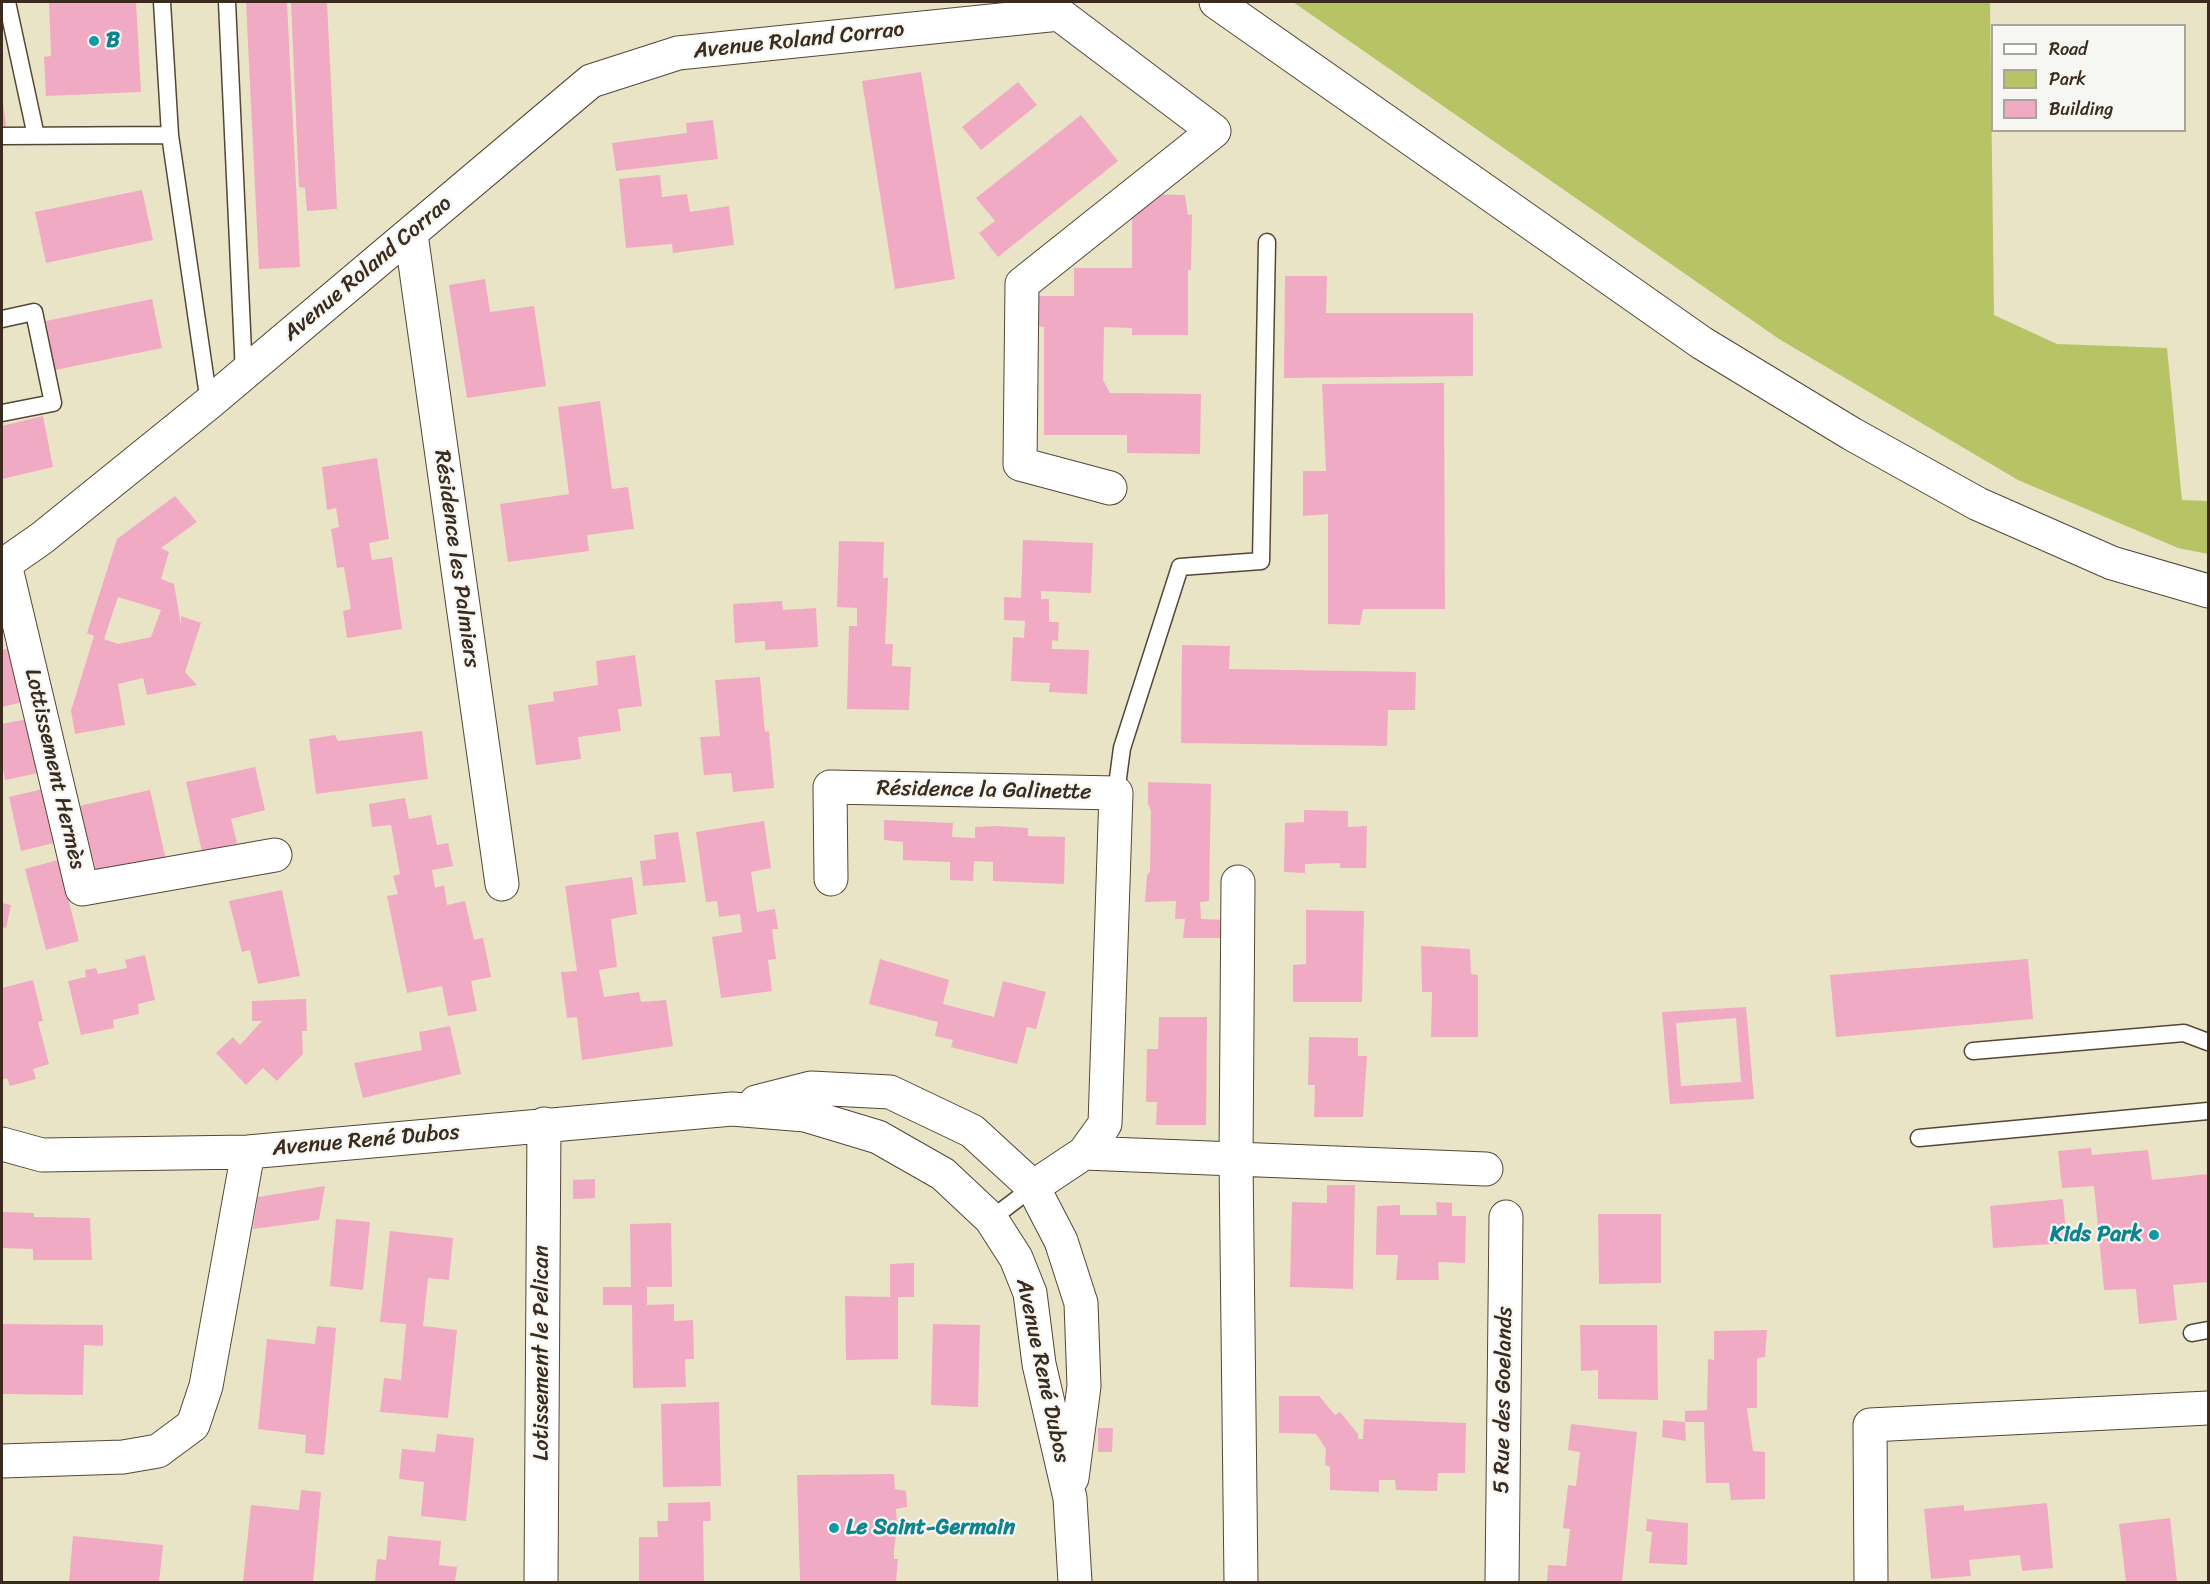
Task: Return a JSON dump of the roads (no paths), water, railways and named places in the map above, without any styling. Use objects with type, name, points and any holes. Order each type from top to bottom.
[{"type":"street","points":[[1216,2],[1702,343],[1852,434],[1978,504],[2112,563],[2208,591]]},
{"type":"street","name":"Avenue Roland Corrao","points":[[3,565],[42,538],[209,403],[591,81],[678,53],[1059,14],[1215,131],[1022,284],[1020,464],[1110,489]]},
{"type":"street","name":"Résidence les Palmiers","points":[[411,234],[502,884]]},
{"type":"street","name":"Lottissement Hermès","points":[[3,565],[82,889],[275,855]]},
{"type":"street","name":"Résidence la Galinette","points":[[831,879],[830,787],[1116,793],[1105,1124],[1084,1153]]},
{"type":"street","points":[[1238,882],[1236,1160],[1241,1582]]},
{"type":"street","name":"Avenue René Dubos","points":[[732,1109],[811,1088],[890,1092],[972,1131],[1033,1187],[1061,1241],[1081,1303],[1084,1386],[1070,1498]]},
{"type":"street","name":"Avenue René Dubos","points":[[2,1144],[42,1155],[248,1152],[732,1109],[805,1115],[878,1137],[944,1173],[991,1219],[1016,1258],[1030,1293],[1039,1364],[1070,1498],[1075,1582]]},
{"type":"street","name":"Lotissement le Pelican","points":[[541,1582],[544,1124]]},
{"type":"street","points":[[2,1461],[123,1456],[158,1451],[193,1425],[206,1386],[248,1152]]},
{"type":"street","points":[[1033,1187],[1084,1153],[1486,1169]]},
{"type":"street","name":"5 Rue des Goelands","points":[[1502,1582],[1506,1216]]},
{"type":"street","points":[[1871,1582],[1870,1425],[2208,1408]]},
{"type":"lane","points":[[7,2],[36,136]]},
{"type":"lane","points":[[162,2],[170,135],[209,403]]},
{"type":"lane","points":[[227,2],[244,374]]},
{"type":"lane","points":[[2,136],[170,135]]},
{"type":"lane","points":[[1116,793],[1122,748],[1180,567],[1261,561],[1267,242]]},
{"type":"lane","points":[[2,319],[34,312],[53,402],[2,413]]},
{"type":"lane","points":[[1973,1051],[2184,1033],[2208,1041]]},
{"type":"lane","points":[[1919,1138],[2208,1111]]},
{"type":"lane","points":[[991,1219],[1033,1187]]},
{"type":"place","name":"B","points":[[94,41]]},
{"type":"place","name":"Kids Park","points":[[2154,1235]]},
{"type":"place","name":"Le Saint-Germain","points":[[834,1528]]}]
